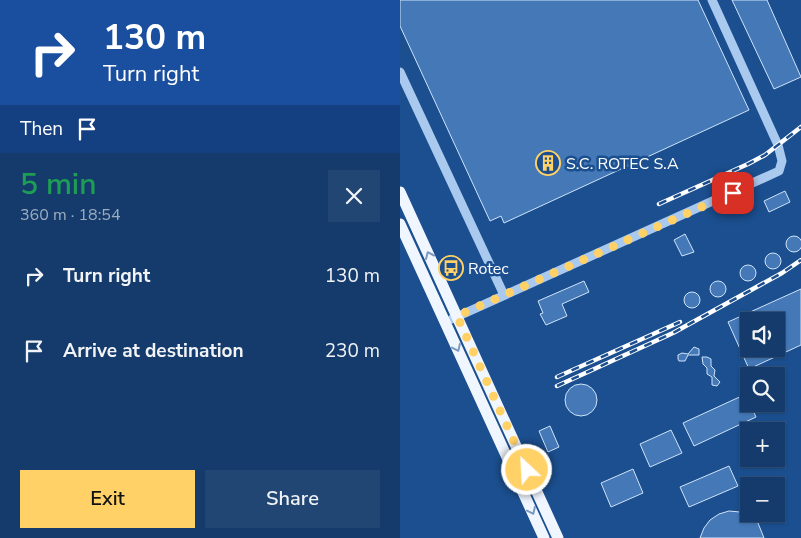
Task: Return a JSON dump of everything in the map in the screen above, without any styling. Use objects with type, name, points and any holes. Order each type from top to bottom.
[{"type":"main road","points":[[400,192],[558,538]]},
{"type":"main road","points":[[400,224],[544,538]]},
{"type":"lane","points":[[445,322],[779,171],[782,161],[778,145],[712,0]]},
{"type":"lane","points":[[400,72],[504,295]]},
{"type":"building","name":"S.C. ROTEC S.A","points":[[400,0],[698,0],[749,110],[504,223],[501,216],[490,221],[400,26]]},
{"type":"building","points":[[732,0],[767,0],[801,77],[774,89]]},
{"type":"building","points":[[785,191],[790,202],[769,212],[764,201]]},
{"type":"building","points":[[685,234],[694,252],[682,256],[674,240]]},
{"type":"building","points":[[794,236],[802,244],[794,252],[786,244]]},
{"type":"building","points":[[773,253],[779,255],[781,261],[779,267],[773,269],[767,267],[765,261],[767,255]]},
{"type":"building","points":[[748,265],[754,267],[756,273],[754,279],[748,281],[742,279],[740,273],[742,267]]},
{"type":"building","points":[[584,281],[589,292],[562,304],[567,316],[546,325],[540,314],[543,313],[538,301]]},
{"type":"building","points":[[718,281],[726,289],[718,297],[710,289]]},
{"type":"building","points":[[801,289],[801,345],[785,352],[785,312],[750,312]]},
{"type":"building","points":[[692,292],[698,294],[700,300],[698,306],[692,308],[686,306],[684,300],[686,294]]},
{"type":"building","points":[[740,317],[740,349],[728,322]]},
{"type":"building","points":[[694,347],[699,349],[699,355],[688,355],[685,361],[679,361],[678,355],[682,353],[688,354]]},
{"type":"building","points":[[702,357],[711,359],[711,366],[715,370],[714,376],[720,382],[717,386],[712,385],[712,377],[707,374],[707,368],[703,364]]},
{"type":"building","points":[[744,357],[775,357],[753,367],[748,367]]},
{"type":"building","points":[[581,384],[587,385],[592,389],[596,394],[596,406],[592,411],[587,415],[581,416],[575,415],[570,411],[566,406],[565,400],[566,394],[570,389],[575,385]]},
{"type":"building","points":[[740,397],[740,412],[754,412],[756,417],[745,422],[740,422],[740,424],[694,446],[683,423]]},
{"type":"building","points":[[550,426],[559,447],[548,452],[539,431]]},
{"type":"building","points":[[671,430],[682,453],[650,467],[640,444]]},
{"type":"building","points":[[729,466],[738,486],[689,507],[680,487]]},
{"type":"building","points":[[633,469],[643,493],[611,507],[601,483]]},
{"type":"building","points":[[729,511],[740,512],[740,522],[757,522],[764,538],[700,538],[710,520],[719,514]]},
{"type":"railway","points":[[659,204],[765,155],[801,127]]},
{"type":"railway","points":[[557,386],[673,333],[782,273],[801,260]]},
{"type":"railway","points":[[557,377],[680,322]]},
{"type":"place","name":"S.C. ROTEC S.A","points":[[548,163]]},
{"type":"place","name":"Rotec","points":[[451,268]]},
{"type":"route","points":[[527,470],[457,316],[733,193]]}]
